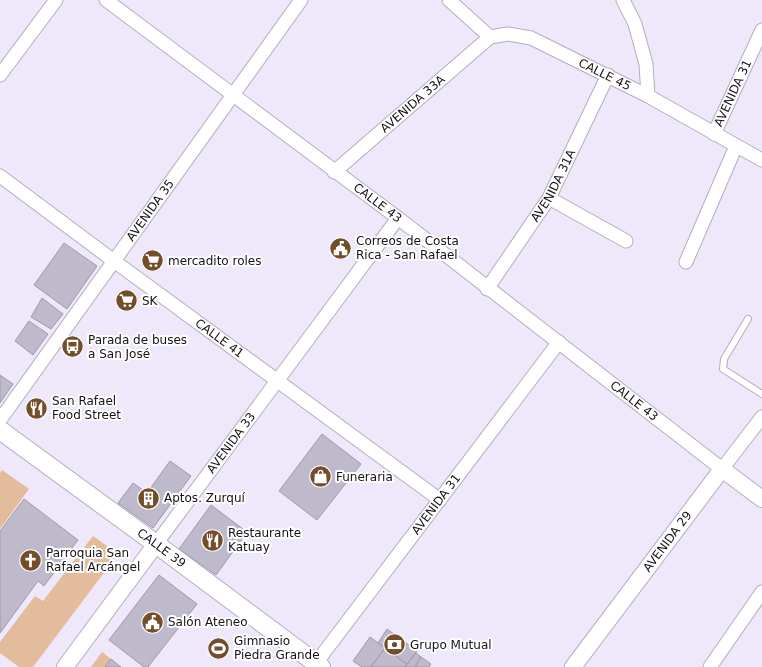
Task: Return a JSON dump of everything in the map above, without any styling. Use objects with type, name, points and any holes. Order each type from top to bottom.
[{"type":"main road","name":"CALLE 39","points":[[0,430],[156,544],[317,666]]},
{"type":"street","points":[[0,75],[56,0]]},
{"type":"street","name":"CALLE 43","points":[[106,0],[235,95],[334,172],[398,218],[487,289],[559,342],[722,469]]},
{"type":"street","name":"AVENIDA 35","points":[[0,420],[235,95],[301,0]]},
{"type":"street","points":[[449,0],[490,37]]},
{"type":"street","points":[[623,0],[635,24],[646,64],[648,96]]},
{"type":"street","name":"AVENIDA 31","points":[[714,134],[762,30]]},
{"type":"street","name":"CALLE 45","points":[[490,37],[508,34],[531,38],[648,96],[762,160]]},
{"type":"street","name":"AVENIDA 33A","points":[[334,172],[490,37]]},
{"type":"street","name":"AVENIDA 31A","points":[[487,289],[549,198],[608,75]]},
{"type":"street","points":[[686,262],[736,146]]},
{"type":"street","name":"CALLE 41","points":[[0,176],[440,500]]},
{"type":"street","points":[[549,198],[626,240]]},
{"type":"street","name":"AVENIDA 33","points":[[65,667],[398,218]]},
{"type":"street","name":"AVENIDA 31","points":[[317,666],[559,342]]},
{"type":"street","name":"AVENIDA 29","points":[[573,667],[762,417]]},
{"type":"street","points":[[722,469],[762,499]]},
{"type":"street","points":[[710,667],[762,592]]},
{"type":"lane","points":[[748,319],[724,359],[722,369],[762,394]]},
{"type":"shaded area","points":[[2,470],[29,489],[0,529],[0,473]]},
{"type":"shaded area","points":[[93,536],[118,554],[33,667],[19,667],[0,653],[0,642],[35,596],[43,601]]},
{"type":"shaded area","points":[[102,652],[121,667],[91,667]]},
{"type":"building","points":[[64,243],[97,266],[67,309],[34,285]]},
{"type":"building","points":[[42,298],[63,314],[51,329],[31,317]]},
{"type":"building","points":[[29,321],[48,334],[33,355],[15,341]]},
{"type":"building","points":[[0,375],[13,384],[0,403]]},
{"type":"building","name":"Funeraria","points":[[322,434],[361,464],[317,520],[279,491]]},
{"type":"building","name":"Aptos. Zurquí","points":[[170,461],[191,476],[153,528],[118,503],[133,483],[147,493]]},
{"type":"building","name":"Parroquia San Rafael Arcángel","points":[[24,499],[78,540],[44,586],[38,581],[0,633],[0,531]]},
{"type":"building","name":"Restaurante Katuay","points":[[211,505],[247,532],[216,575],[179,549]]},
{"type":"building","name":"Salón Ateneo","points":[[159,575],[197,604],[148,667],[144,667],[109,640]]},
{"type":"building","name":"Grupo Mutual","points":[[387,629],[417,651],[407,664],[378,643]]},
{"type":"building","points":[[370,637],[385,648],[371,667],[362,667],[353,661]]},
{"type":"building","points":[[385,648],[407,664],[405,667],[371,667]]},
{"type":"building","points":[[416,653],[421,657],[415,667],[405,667]]},
{"type":"building","points":[[421,657],[431,664],[429,667],[415,667]]},
{"type":"building","points":[[111,659],[121,667],[105,667]]},
{"type":"place","name":"Correos de Costa Rica - San Rafael","points":[[340,248]]},
{"type":"place","name":"mercadito roles","points":[[153,261]]},
{"type":"place","name":"SK","points":[[127,301]]},
{"type":"place","name":"Parada de buses a San José","points":[[73,347]]},
{"type":"place","name":"San Rafael Food Street","points":[[37,408]]},
{"type":"place","name":"Funeraria","points":[[320,477]]},
{"type":"place","name":"Aptos. Zurquí","points":[[149,498]]},
{"type":"place","name":"Restaurante Katuay","points":[[213,540]]},
{"type":"place","name":"Parroquia San Rafael Arcángel","points":[[31,560]]},
{"type":"place","name":"Salón Ateneo","points":[[153,622]]},
{"type":"place","name":"Grupo Mutual","points":[[395,645]]},
{"type":"place","name":"Gimnasio Piedra Grande","points":[[218,648]]}]
